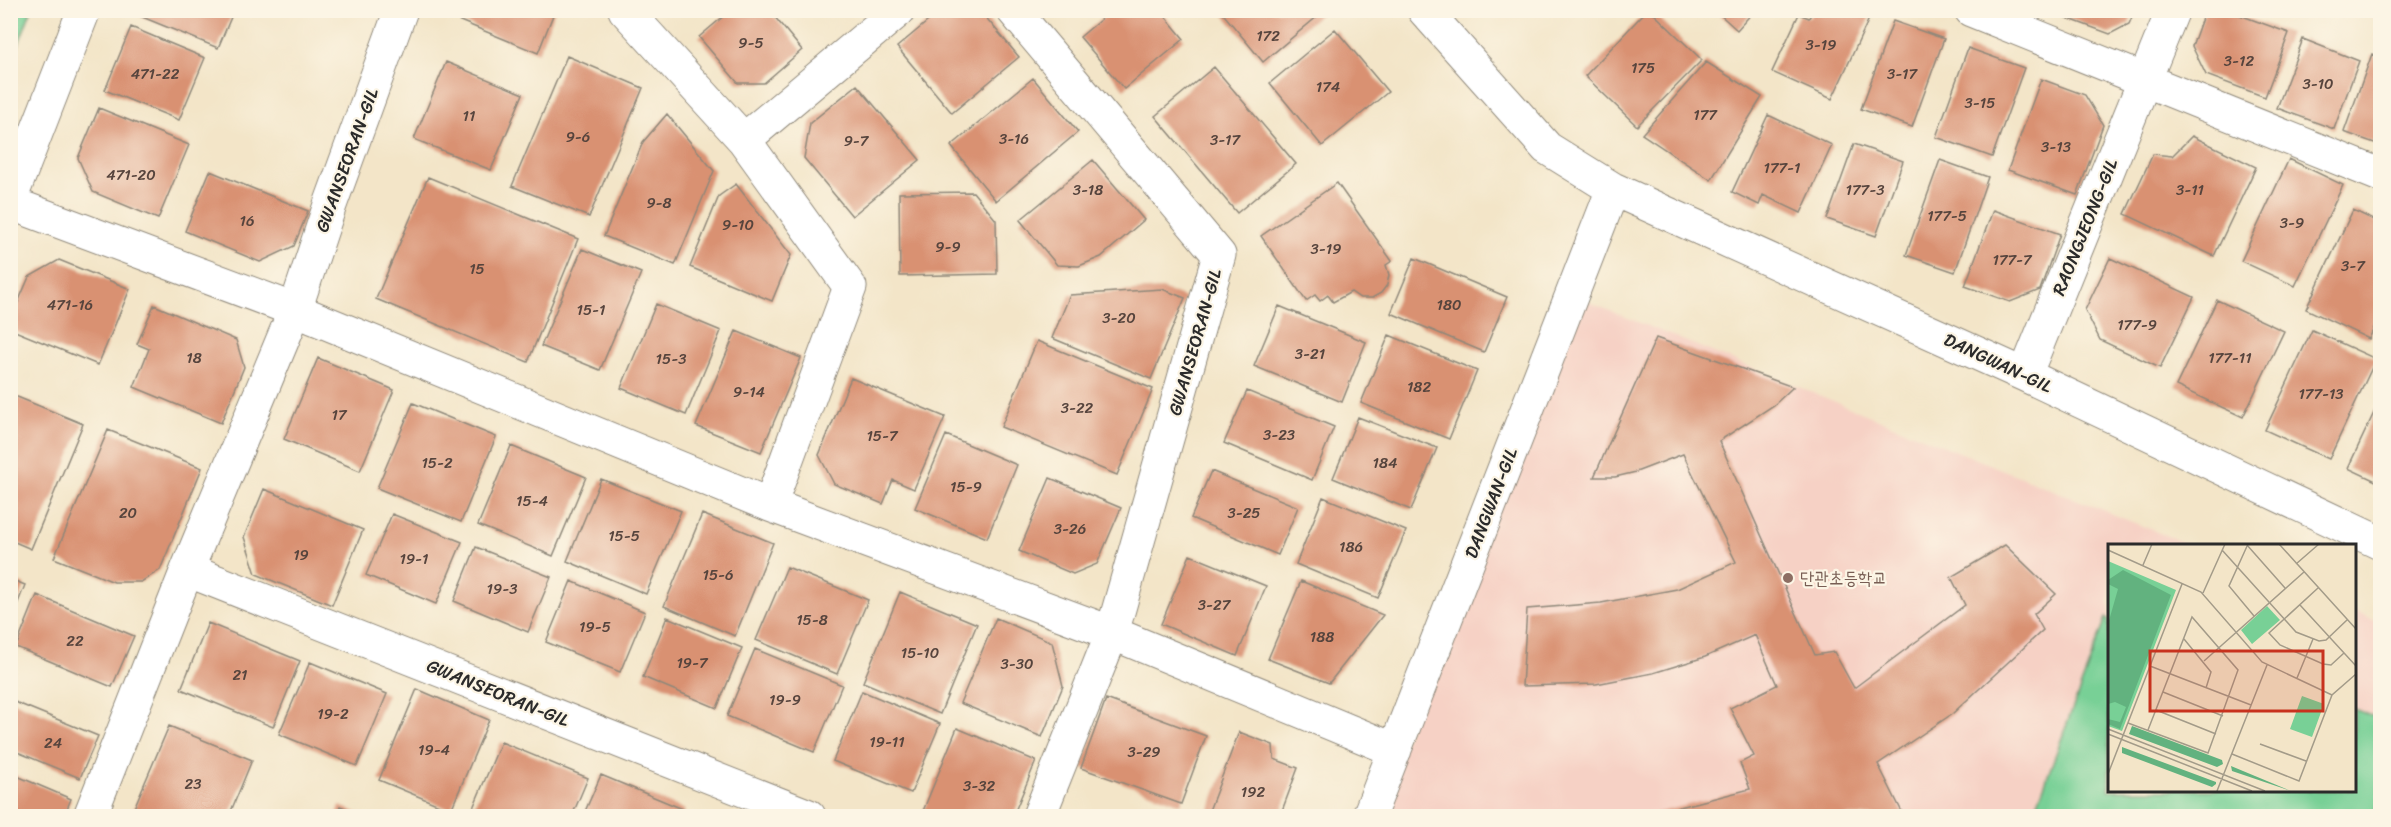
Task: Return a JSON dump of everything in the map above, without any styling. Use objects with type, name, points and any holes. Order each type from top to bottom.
[{"type":"street","points":[[84,10],[10,202],[295,310],[770,505],[1112,633],[1395,750]]},
{"type":"street","name":"GWANSEORAN-GIL","points":[[97,814],[188,570],[295,310],[330,205],[401,10]]},
{"type":"street","points":[[625,10],[744,140],[849,287],[770,505]]},
{"type":"street","points":[[744,140],[899,10]]},
{"type":"street","name":"GWANSEORAN-GIL","points":[[1013,10],[1219,255],[1112,633],[1040,816]]},
{"type":"street","name":"DANGWAN-GIL","points":[[1424,10],[1547,148],[1613,189],[2025,375],[2380,543]]},
{"type":"street","points":[[1971,10],[2380,176]]},
{"type":"street","name":"RAONGJEONG-GIL","points":[[2025,375],[2173,10]]},
{"type":"street","name":"DANGWAN-GIL","points":[[1369,816],[1613,189]]},
{"type":"street","name":"GWANSEORAN-GIL","points":[[188,570],[809,816]]},
{"type":"shaded area","name":"단관초등학교","points":[[1571,295],[2187,544],[2108,544],[2108,791],[2355,791],[2355,611],[2380,622],[2380,816],[1377,816]]},
{"type":"green space","points":[[10,11],[31,11],[11,64]]},
{"type":"green space","points":[[2106,618],[2108,619],[2108,791],[2355,791],[2355,709],[2380,719],[2380,798],[2374,816],[2033,816]]},
{"type":"building","points":[[136,10],[234,10],[218,48],[135,14]]},
{"type":"building","points":[[450,10],[555,10],[538,53],[448,16]]},
{"type":"building","points":[[731,10],[769,10],[802,50],[764,83],[738,83],[699,37]]},
{"type":"building","points":[[1112,10],[1160,10],[1184,39],[1124,89],[1080,37]]},
{"type":"building","points":[[1220,10],[1325,10],[1263,62]]},
{"type":"building","points":[[1647,10],[1650,10],[1702,60],[1637,126],[1585,76]]},
{"type":"building","points":[[1715,10],[1755,10],[1737,30]]},
{"type":"building","points":[[1813,10],[1873,10],[1832,99],[1772,72],[1799,14],[1809,18]]},
{"type":"building","points":[[2067,10],[2135,10],[2129,24],[2110,34],[2064,17]]},
{"type":"building","points":[[2205,10],[2226,10],[2289,33],[2265,97],[2206,75],[2192,46]]},
{"type":"building","points":[[939,12],[983,14],[1019,57],[952,113],[897,47]]},
{"type":"building","points":[[1893,21],[1944,39],[1912,127],[1861,109]]},
{"type":"building","points":[[131,27],[205,58],[179,120],[105,90]]},
{"type":"building","points":[[1335,29],[1388,92],[1322,146],[1270,83]]},
{"type":"building","points":[[2303,39],[2359,61],[2334,129],[2277,108]]},
{"type":"building","points":[[1968,48],[2024,68],[1992,157],[1936,137]]},
{"type":"building","points":[[2372,54],[2380,57],[2380,145],[2344,132]]},
{"type":"building","points":[[567,56],[643,88],[589,217],[512,186]]},
{"type":"building","points":[[446,62],[523,94],[491,170],[414,139]]},
{"type":"building","points":[[1706,62],[1762,97],[1711,180],[1642,134]]},
{"type":"building","points":[[1214,67],[1296,164],[1237,213],[1155,116]]},
{"type":"building","points":[[1033,78],[1078,132],[996,201],[951,146]]},
{"type":"building","points":[[2041,79],[2085,95],[2103,125],[2077,195],[2008,170]]},
{"type":"building","points":[[857,85],[920,160],[852,216],[804,158],[810,123]]},
{"type":"building","points":[[99,108],[189,145],[158,219],[93,192],[78,158]]},
{"type":"building","points":[[667,114],[714,171],[675,265],[604,236],[643,142]]},
{"type":"building","points":[[1768,115],[1832,145],[1801,213],[1763,195],[1759,205],[1732,192]]},
{"type":"building","points":[[2192,136],[2256,167],[2214,256],[2125,214],[2153,154],[2172,156]]},
{"type":"building","points":[[1854,144],[1903,161],[1876,236],[1827,219]]},
{"type":"building","points":[[2289,159],[2343,185],[2295,286],[2241,261]]},
{"type":"building","points":[[1093,160],[1144,220],[1101,257],[1079,266],[1057,265],[1020,220]]},
{"type":"building","points":[[1940,160],[1988,177],[1955,272],[1906,255]]},
{"type":"building","points":[[210,171],[308,211],[294,246],[260,262],[185,231]]},
{"type":"building","points":[[428,177],[578,239],[528,362],[376,299]]},
{"type":"building","points":[[1337,183],[1392,261],[1386,265],[1389,275],[1387,285],[1381,293],[1372,298],[1360,298],[1351,292],[1333,302],[1328,295],[1320,301],[1315,295],[1306,301],[1261,236]]},
{"type":"building","points":[[736,184],[791,255],[772,301],[690,267],[719,196]]},
{"type":"building","points":[[973,192],[996,220],[997,274],[900,276],[899,193]]},
{"type":"building","points":[[1993,210],[2060,234],[2040,290],[2010,302],[1965,286]]},
{"type":"building","points":[[2353,210],[2380,223],[2380,314],[2369,339],[2306,309]]},
{"type":"building","points":[[582,249],[641,273],[600,370],[541,346]]},
{"type":"building","points":[[1414,258],[1507,297],[1484,352],[1391,313]]},
{"type":"building","points":[[2110,258],[2194,297],[2160,368],[2100,340],[2085,310]]},
{"type":"building","points":[[59,260],[130,289],[98,365],[10,329],[10,321],[29,277]]},
{"type":"building","points":[[1162,289],[1185,298],[1151,379],[1052,338],[1070,295]]},
{"type":"building","points":[[2217,300],[2284,331],[2243,417],[2176,386]]},
{"type":"building","points":[[656,304],[721,331],[686,415],[621,388]]},
{"type":"building","points":[[154,305],[236,340],[244,367],[221,423],[134,387],[149,349],[137,344]]},
{"type":"building","points":[[1279,306],[1366,342],[1342,402],[1254,366]]},
{"type":"building","points":[[2312,330],[2376,359],[2329,459],[2265,430]]},
{"type":"building","points":[[736,331],[801,358],[761,452],[696,426]]},
{"type":"building","points":[[1389,335],[1477,371],[1449,439],[1361,403]]},
{"type":"building","points":[[1656,338],[1793,387],[1774,405],[1719,441],[1815,655],[1834,652],[1854,688],[1965,605],[1951,577],[2005,545],[2056,594],[2034,614],[2043,630],[1952,714],[1878,764],[1904,816],[1645,816],[1750,789],[1740,763],[1754,756],[1730,708],[1777,685],[1755,635],[1705,657],[1653,673],[1596,684],[1522,686],[1527,609],[1601,603],[1677,589],[1736,562],[1683,454],[1636,472],[1615,477],[1594,477]]},
{"type":"building","points":[[1037,341],[1153,389],[1117,475],[1001,427]]},
{"type":"building","points":[[318,358],[394,390],[360,471],[284,439]]},
{"type":"building","points":[[851,378],[945,417],[914,489],[893,480],[883,504],[834,484],[819,455]]},
{"type":"building","points":[[1247,391],[1334,427],[1312,480],[1224,443]]},
{"type":"building","points":[[10,394],[83,424],[31,549],[10,540]]},
{"type":"building","points":[[2380,400],[2380,483],[2348,468]]},
{"type":"building","points":[[413,403],[496,437],[461,522],[377,488]]},
{"type":"building","points":[[1358,417],[1437,448],[1411,510],[1333,478]]},
{"type":"building","points":[[108,430],[202,468],[160,570],[141,582],[114,582],[54,558]]},
{"type":"building","points":[[946,435],[1017,465],[987,538],[915,508]]},
{"type":"building","points":[[511,446],[586,477],[553,556],[478,525]]},
{"type":"building","points":[[1211,471],[1298,507],[1278,555],[1191,518]]},
{"type":"building","points":[[1050,478],[1121,508],[1097,564],[1073,574],[1019,551]]},
{"type":"building","points":[[601,479],[681,511],[646,594],[567,561]]},
{"type":"building","points":[[264,489],[363,530],[332,605],[256,574],[244,537]]},
{"type":"building","points":[[1323,497],[1406,531],[1378,598],[1296,564]]},
{"type":"building","points":[[392,514],[462,542],[436,604],[366,575]]},
{"type":"building","points":[[702,514],[773,543],[735,636],[664,606]]},
{"type":"building","points":[[476,547],[551,577],[528,632],[454,601]]},
{"type":"building","points":[[1190,555],[1266,586],[1237,656],[1161,624]]},
{"type":"building","points":[[787,567],[868,600],[837,674],[756,640]]},
{"type":"building","points":[[10,579],[25,585],[11,620],[10,620]]},
{"type":"building","points":[[571,581],[645,612],[620,672],[546,642]]},
{"type":"building","points":[[1301,581],[1383,615],[1329,683],[1268,659]]},
{"type":"building","points":[[900,592],[977,624],[940,714],[863,682]]},
{"type":"building","points":[[37,595],[134,636],[112,687],[16,647]]},
{"type":"building","points":[[667,617],[742,648],[717,708],[643,677]]},
{"type":"building","points":[[996,618],[1052,642],[1063,686],[1042,737],[960,703]]},
{"type":"building","points":[[208,623],[300,661],[273,727],[181,689]]},
{"type":"building","points":[[755,649],[842,685],[814,752],[727,716]]},
{"type":"building","points":[[310,662],[387,694],[357,766],[279,734]]},
{"type":"building","points":[[417,689],[489,720],[451,810],[379,780]]},
{"type":"building","points":[[862,691],[940,724],[911,793],[833,761]]},
{"type":"building","points":[[1106,699],[1206,736],[1181,804],[1081,768]]},
{"type":"building","points":[[10,700],[98,736],[80,778],[10,749]]},
{"type":"building","points":[[169,726],[252,760],[229,816],[155,816],[134,808]]},
{"type":"building","points":[[957,728],[1036,761],[1013,816],[935,816],[923,811]]},
{"type":"building","points":[[1239,732],[1273,745],[1274,759],[1298,768],[1280,816],[1207,816]]},
{"type":"building","points":[[501,742],[588,778],[572,816],[470,815]]},
{"type":"building","points":[[10,773],[71,799],[64,816],[10,816]]},
{"type":"building","points":[[601,775],[685,810],[682,816],[583,816]]},
{"type":"building","points":[[340,806],[365,816],[336,816]]},
{"type":"place","name":"단관초등학교","points":[[1788,578]]}]
